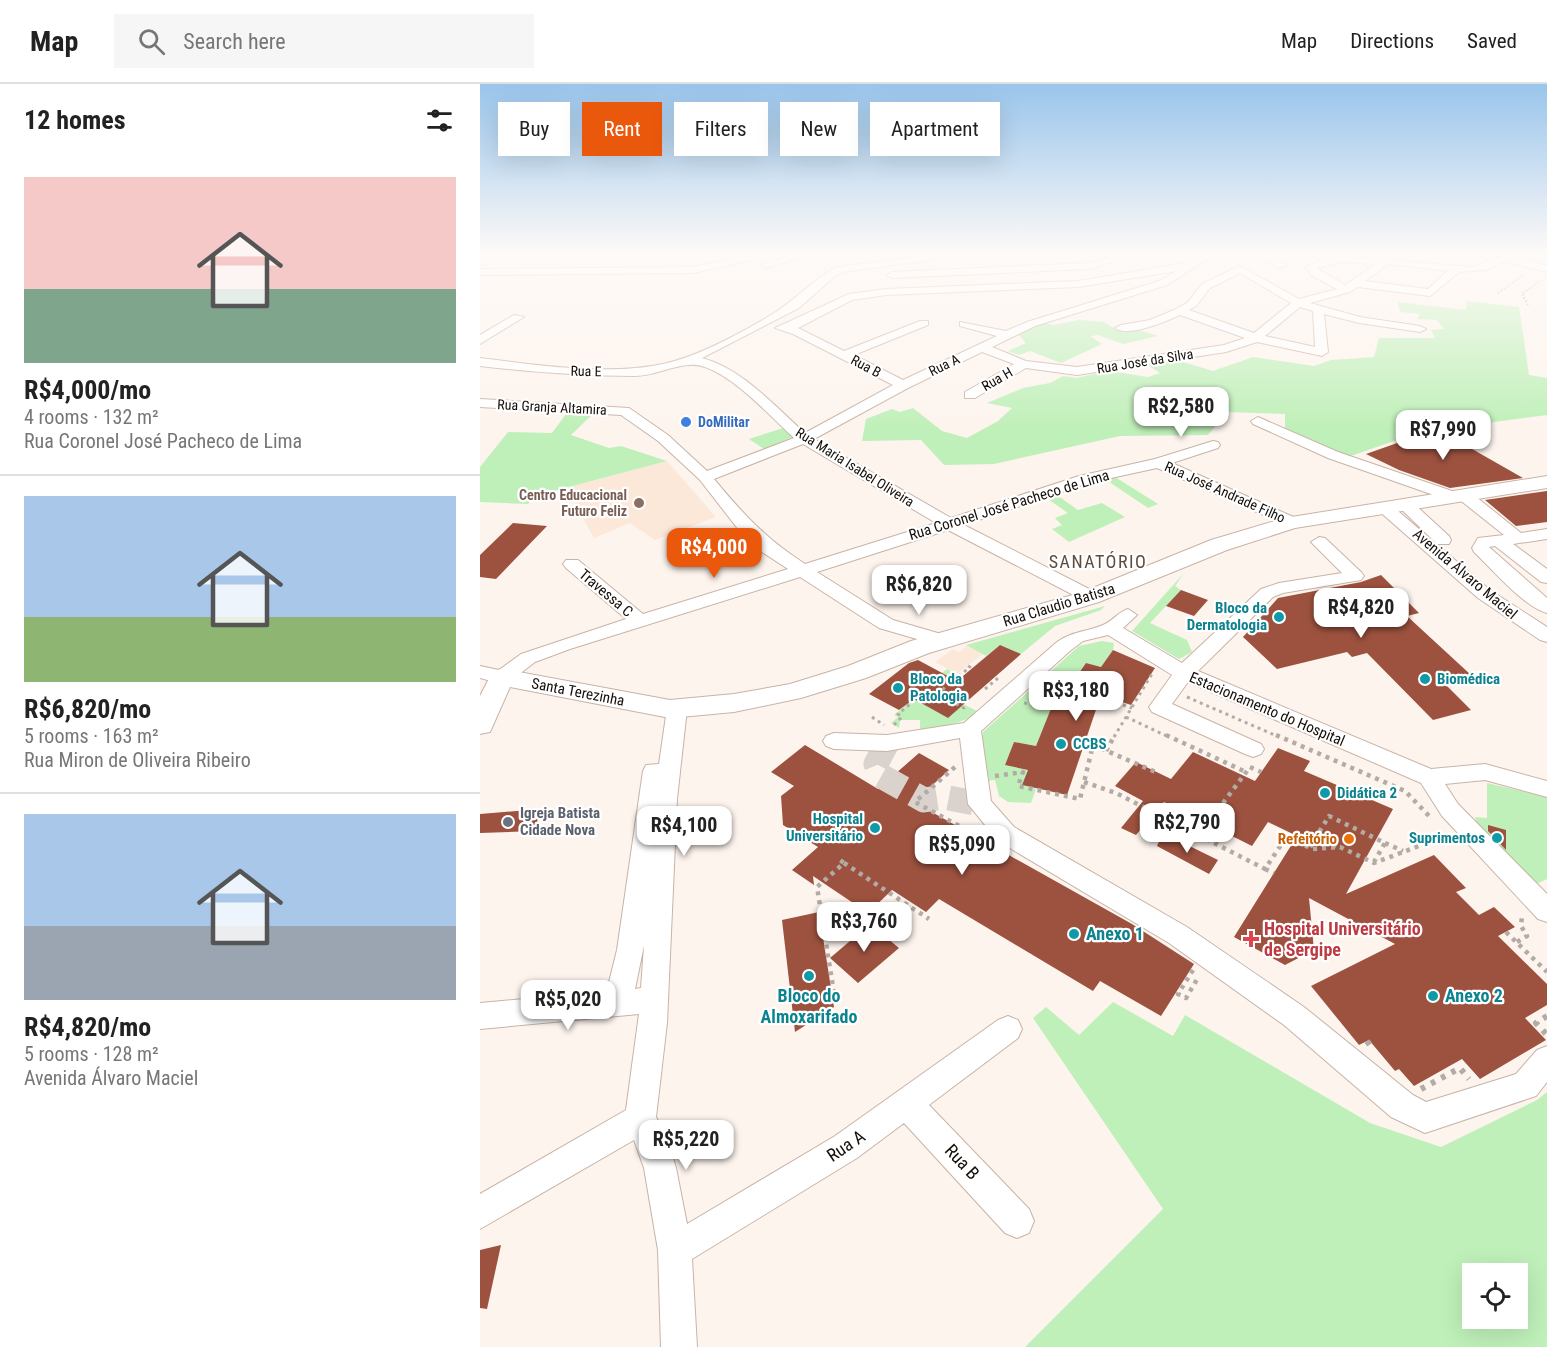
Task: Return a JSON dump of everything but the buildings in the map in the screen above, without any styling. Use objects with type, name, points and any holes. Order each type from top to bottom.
[{"type":"main road","name":"Rua Claudio Batista","points":[[671,709],[734,703],[792,692],[941,640],[1091,597],[1220,545],[1292,522],[1547,482]]},
{"type":"main road","name":"Santa Terezinha","points":[[491,674],[671,709]]},
{"type":"main road","points":[[480,725],[491,674]]},
{"type":"street","name":"Rua E","points":[[480,362],[547,370],[638,372],[667,367],[691,359],[783,312]]},
{"type":"street","points":[[788,329],[821,312]]},
{"type":"street","name":"Rua A","points":[[705,477],[804,439],[903,385],[981,347],[1042,319],[1071,312]]},
{"type":"street","points":[[1121,328],[1153,322],[1178,312]]},
{"type":"street","points":[[1183,312],[1256,338],[1322,352],[1318,312]]},
{"type":"street","name":"Rua José da Silva","points":[[981,347],[1024,364],[1066,370],[1102,369],[1219,349],[1256,338],[1287,312]]},
{"type":"street","points":[[1329,312],[1359,320],[1420,329]]},
{"type":"street","points":[[480,340],[518,317]]},
{"type":"street","points":[[844,355],[924,323]]},
{"type":"street","name":"Rua B","points":[[762,324],[788,329],[903,385]]},
{"type":"street","points":[[964,324],[1007,335]]},
{"type":"street","name":"Rua Maria Isabel Oliveira","points":[[691,359],[713,365],[729,375],[804,439],[949,524],[1091,597]]},
{"type":"street","name":"Rua H","points":[[970,395],[1024,364]]},
{"type":"street","name":"Rua Granja Altamira","points":[[480,404],[624,411],[663,438],[705,477]]},
{"type":"street","points":[[1258,421],[1333,455],[1459,496],[1547,546]]},
{"type":"street","name":"Rua Coronel José Pacheco de Lima","points":[[491,674],[537,654],[949,524],[1084,478],[1159,463],[1213,445]]},
{"type":"street","name":"Rua José Andrade Filho","points":[[1159,463],[1292,522]]},
{"type":"street","points":[[705,477],[755,538],[802,571],[886,624],[941,640]]},
{"type":"street","name":"Avenida Álvaro Maciel","points":[[1396,507],[1479,573],[1547,622]]},
{"type":"street","name":"Avenida Álvaro Maciel","points":[[1396,507],[1484,594],[1547,636]]},
{"type":"street","points":[[1533,536],[1484,542],[1480,548],[1518,584],[1547,607]]},
{"type":"street","points":[[1498,540],[1547,578]]},
{"type":"street","points":[[1253,750],[1159,707],[1184,673],[1267,594],[1279,588],[1355,576],[1318,542]]},
{"type":"street","name":"Travessa C","points":[[572,564],[640,621]]},
{"type":"street","name":"Estacionamento do Hospital","points":[[970,729],[1064,646],[1084,635],[1119,622],[1184,673],[1429,777]]},
{"type":"street","points":[[886,624],[890,636],[888,659]]},
{"type":"street","points":[[671,709],[648,1075],[640,1119],[652,1141],[660,1168],[675,1250],[679,1347]]},
{"type":"street","points":[[592,1006],[621,989],[630,950],[654,768],[671,709]]},
{"type":"street","points":[[834,741],[887,743],[970,729],[970,772],[980,804],[1006,834],[1178,935],[1294,1016],[1402,1106],[1425,1118],[1525,1086],[1547,1060]]},
{"type":"street","points":[[1547,789],[1485,772],[1429,777],[1450,810],[1457,836],[1547,911]]},
{"type":"street","points":[[480,1016],[653,1000]]},
{"type":"street","name":"Rua A","points":[[675,1250],[846,1148],[1008,1029]]},
{"type":"street","name":"Rua B","points":[[907,1104],[1017,1221]]},
{"type":"street","points":[[480,1212],[640,1119]]},
{"type":"path","points":[[872,717],[888,727],[894,726],[902,717],[897,714],[920,695],[928,699],[934,693],[937,694],[970,667],[968,666]]},
{"type":"path","points":[[1106,751],[1156,668]]},
{"type":"path","points":[[1020,703],[1076,689],[1132,708]]},
{"type":"path","points":[[937,694],[964,708],[969,704]]},
{"type":"path","points":[[1183,696],[1405,791],[1434,821]]},
{"type":"path","points":[[1126,717],[1246,772]]},
{"type":"path","points":[[920,798],[952,768],[970,772],[1023,772],[1018,786],[1080,799],[1094,745],[1158,773]]},
{"type":"path","points":[[1223,802],[1250,767],[1261,772]]},
{"type":"path","points":[[1084,782],[1116,793],[1274,873]]},
{"type":"path","points":[[1310,847],[1329,816],[1404,852]]},
{"type":"path","points":[[1441,828],[1457,836]]},
{"type":"path","points":[[1266,869],[1287,836],[1310,847],[1340,847]]},
{"type":"path","points":[[1317,836],[1374,863],[1457,836]]},
{"type":"path","points":[[1374,863],[1385,843]]},
{"type":"path","points":[[834,993],[817,887],[843,860],[929,919]]},
{"type":"path","points":[[1517,942],[1527,936],[1521,926],[1523,910]]},
{"type":"path","points":[[1506,932],[1547,972]]},
{"type":"path","points":[[1195,968],[1178,994],[1186,998],[1202,971]]},
{"type":"path","points":[[1547,1016],[1536,1023],[1547,1035]]},
{"type":"path","points":[[1366,1041],[1380,1058]]},
{"type":"path","points":[[1409,1095],[1460,1068],[1472,1082]]},
{"type":"shaded area","name":"Centro Educacional Futuro Feliz","points":[[667,461],[716,517],[655,540],[630,523],[594,538],[566,488]]},
{"type":"shaded area","points":[[967,646],[983,654],[957,674],[935,662],[953,649],[959,652]]},
{"type":"green space","points":[[1400,312],[1520,312],[1529,375],[1547,378],[1547,415],[1420,432],[1348,457],[1285,428],[1285,414],[1227,412],[1208,435],[1120,436],[994,464],[944,465],[921,440],[862,441],[866,419],[892,409],[900,412],[913,408],[942,431],[967,438],[998,421],[1012,408],[987,403],[1023,388],[1050,383],[1063,376],[1076,378],[1110,371],[1148,377],[1160,373],[1146,364],[1173,359],[1213,371],[1253,357],[1314,366],[1331,360],[1374,357],[1379,338],[1435,338],[1431,330],[1444,329],[1437,320],[1417,319],[1420,314]]},
{"type":"green space","points":[[1079,320],[1104,322],[1117,330],[1136,329],[1158,336],[1123,344],[1098,335],[1090,336],[1102,344],[1061,363],[1030,351],[1019,355],[1008,351],[1026,343],[1017,333],[1042,322],[1053,325]]},
{"type":"green space","points":[[569,410],[595,412],[571,435],[609,448],[621,446],[667,461],[535,496],[528,504],[480,502],[480,467],[508,432],[552,433]]},
{"type":"green space","points":[[783,428],[793,437],[764,449],[749,439]]},
{"type":"green space","points":[[1112,475],[1158,504],[1148,508],[1102,477]]},
{"type":"green space","points":[[1054,493],[1078,510],[1102,503],[1125,517],[1069,542],[1052,529],[1062,525],[1055,518],[1068,513],[1045,497]]},
{"type":"green space","points":[[1184,573],[1175,586],[1181,590],[1150,623],[1187,640],[1192,652],[1179,659],[1132,631]]},
{"type":"green space","points":[[1105,606],[1101,610],[1055,626],[1021,654],[1000,645],[986,656],[966,645]]},
{"type":"green space","points":[[1102,641],[1114,643],[1113,650],[1101,667],[1086,663],[1070,685],[1110,701],[1107,710],[1097,708],[1097,704],[1056,696],[1036,746],[1014,742],[1005,765],[1028,770],[1022,785],[1036,789],[1031,803],[1008,802],[999,796],[995,780],[987,781],[981,758],[983,732],[1079,646]]},
{"type":"green space","points":[[947,669],[962,677],[943,694],[979,712],[958,722],[920,729],[920,720],[900,720],[899,728],[891,723],[898,717],[894,715],[936,681],[934,679]]},
{"type":"green space","points":[[1487,783],[1547,797],[1547,879],[1528,888],[1480,838],[1475,817],[1487,818]]},
{"type":"green space","points":[[1113,1002],[1173,1036],[1185,1015],[1370,1123],[1441,1147],[1537,1100],[1547,1092],[1547,1347],[1025,1347],[1163,1209],[1033,1018],[1046,1007],[1079,1035]]},
{"type":"tunnel","points":[[887,743],[876,764],[881,776],[924,800],[944,797],[980,804]]},
{"type":"place","name":"DoMilitar","points":[[686,422]]},
{"type":"place","name":"Centro Educacional Futuro Feliz","points":[[639,503]]},
{"type":"place","name":"Bloco da Dermatologia","points":[[1279,617]]},
{"type":"place","name":"Biomédica","points":[[1425,679]]},
{"type":"place","name":"Bloco da Patologia","points":[[898,688]]},
{"type":"place","name":"CCBS","points":[[1061,744]]},
{"type":"place","name":"Didática 2","points":[[1325,793]]},
{"type":"place","name":"Igreja Batista Cidade Nova","points":[[508,822]]},
{"type":"place","name":"Hospital Universitário","points":[[875,828]]},
{"type":"place","name":"Suprimentos","points":[[1497,838]]},
{"type":"place","name":"Refeitório","points":[[1349,839]]},
{"type":"place","name":"Anexo 1","points":[[1074,934]]},
{"type":"place","name":"Hospital Universitário de Sergipe","points":[[1251,939]]},
{"type":"place","name":"Bloco do Almoxarifado","points":[[809,976]]},
{"type":"place","name":"Anexo 2","points":[[1433,996]]},
{"type":"district","name":"SANATÓRIO","points":[[1098,562]]}]
